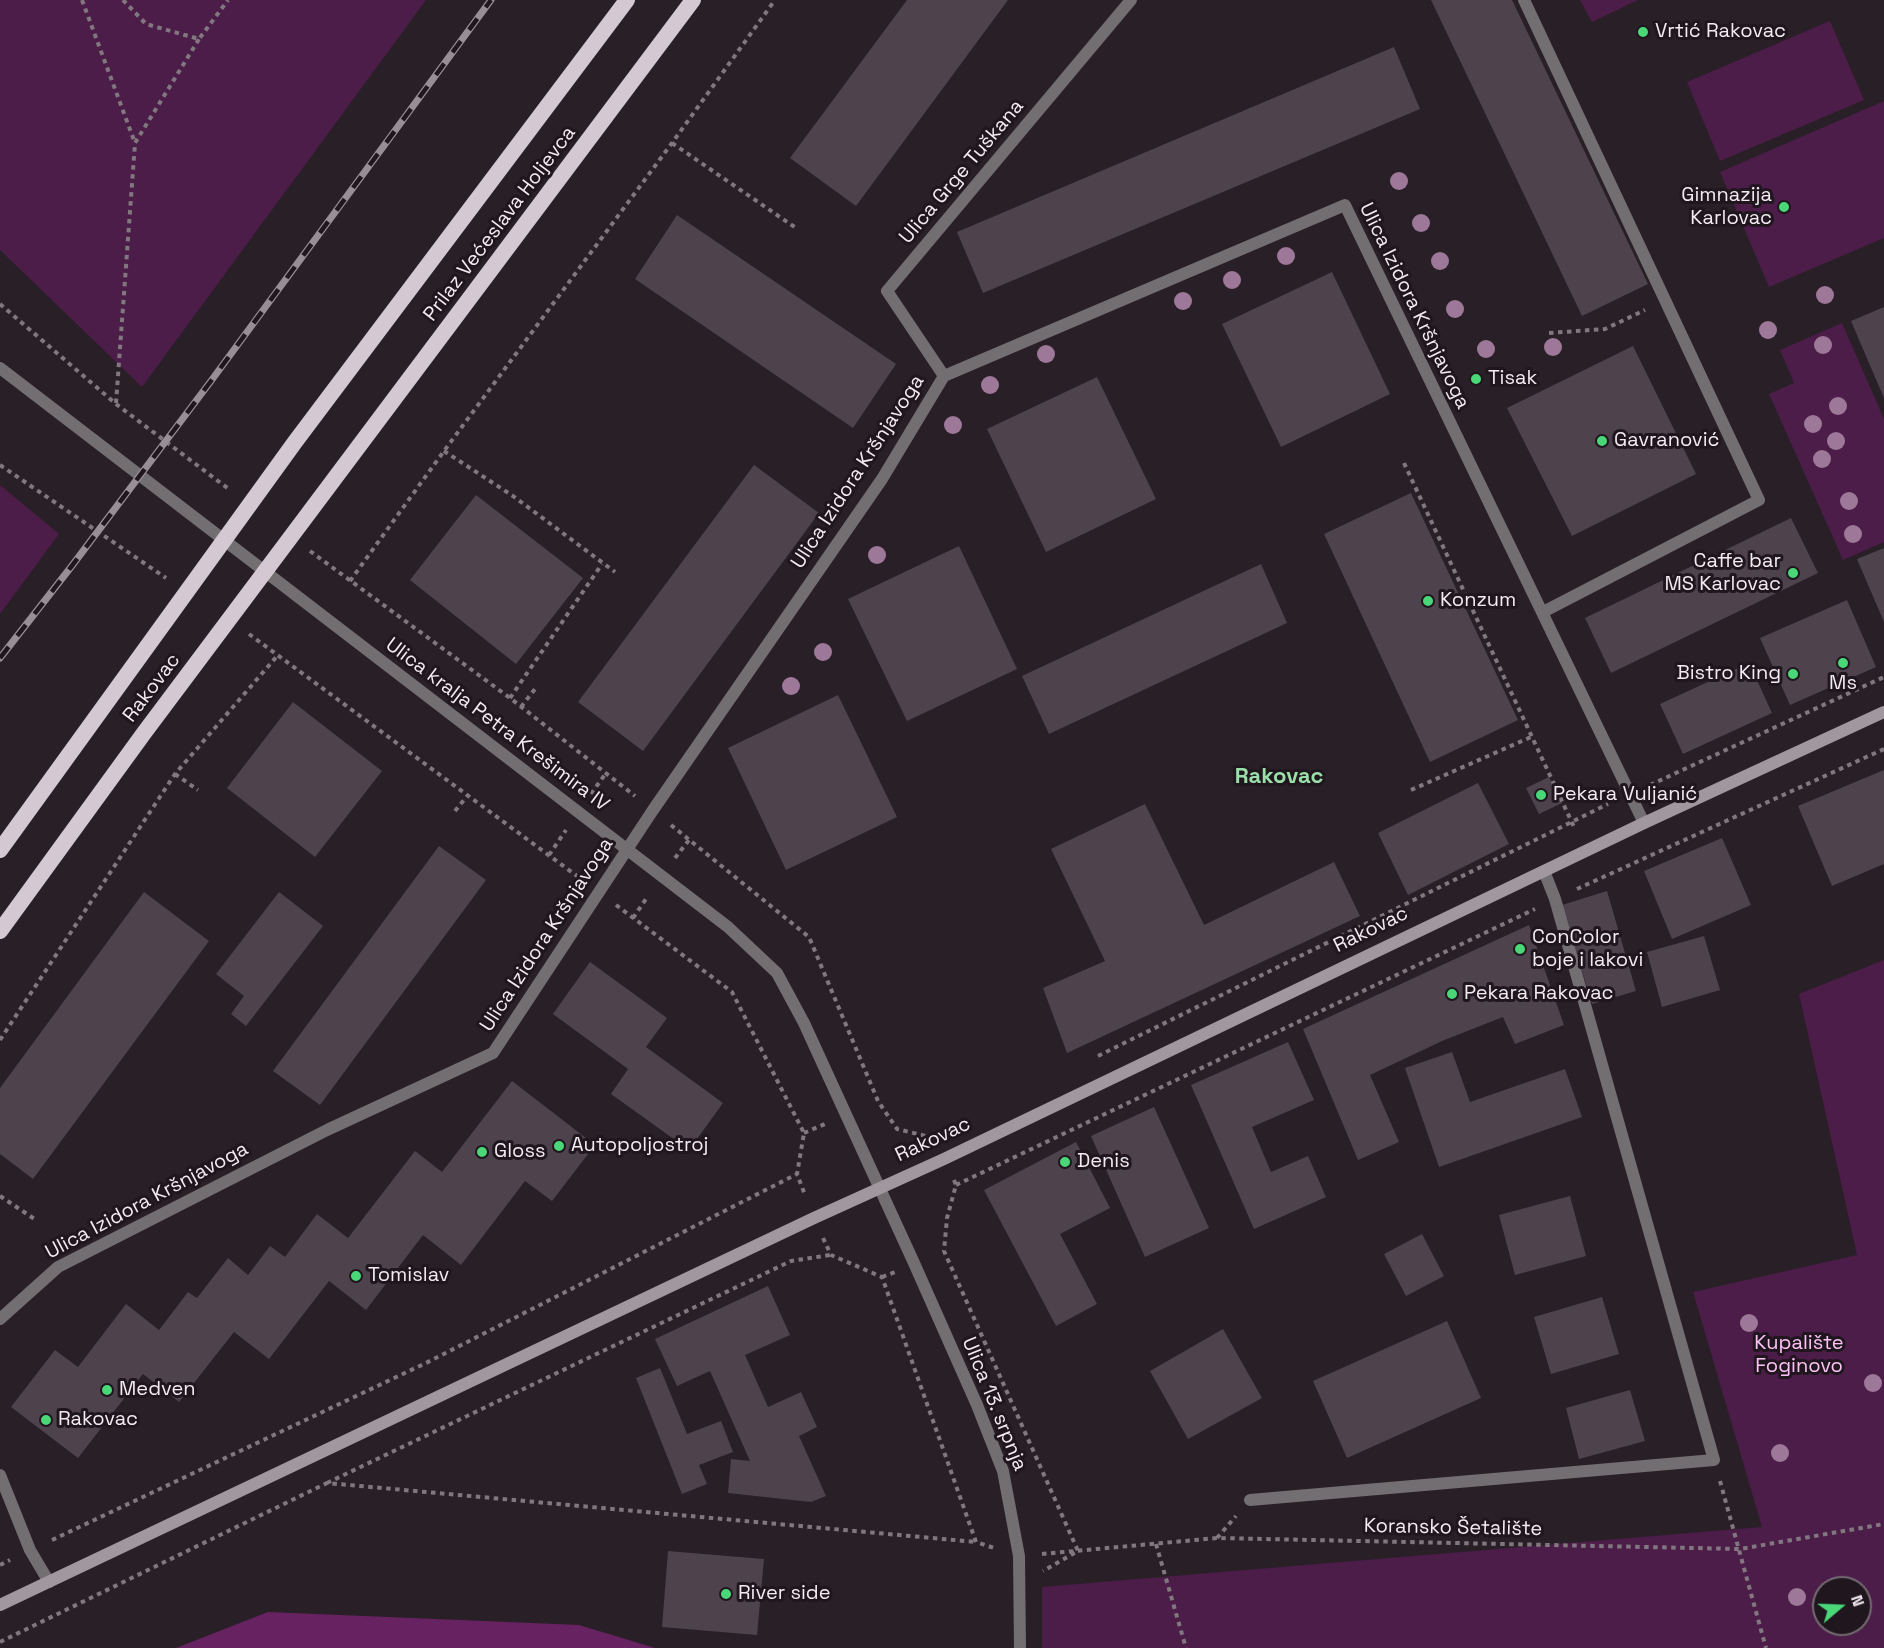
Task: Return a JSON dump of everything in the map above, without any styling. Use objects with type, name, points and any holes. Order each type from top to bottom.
[{"type":"highway","name":"Prilaz Većeslava Holjevca","points":[[295,442],[627,0]]},
{"type":"highway","name":"Prilaz Većeslava Holjevca","points":[[340,472],[693,0]]},
{"type":"highway","name":"Rakovac","points":[[0,850],[295,442]]},
{"type":"highway","name":"Rakovac","points":[[0,931],[144,733],[340,472]]},
{"type":"main road","name":"Rakovac","points":[[0,1605],[944,1159],[1644,823],[1884,712]]},
{"type":"street","name":"Ulica Grge Tuškana","points":[[944,376],[887,291],[1131,0]]},
{"type":"street","points":[[1524,0],[1760,500],[1544,612]]},
{"type":"street","name":"Ulica Izidora Kršnjavoga","points":[[0,1319],[58,1267],[327,1130],[494,1053],[627,849],[882,478],[944,376],[1345,205],[1544,612],[1644,823]]},
{"type":"street","name":"Ulica kralja Petra Krešimira IV","points":[[0,368],[728,927],[777,973],[804,1023],[880,1188]]},
{"type":"street","points":[[1250,1500],[1714,1460],[1555,899],[1544,871]]},
{"type":"street","name":"Ulica 13. srpnja","points":[[880,1188],[977,1405],[1003,1471],[1019,1556],[1020,1648]]},
{"type":"street","points":[[0,1475],[30,1550],[49,1582]]},
{"type":"path","points":[[82,0],[135,143],[116,404]]},
{"type":"path","points":[[123,0],[146,24],[199,39]]},
{"type":"path","points":[[135,143],[199,39],[228,0]]},
{"type":"path","points":[[303,546],[350,582],[774,0]]},
{"type":"path","points":[[672,143],[796,228]]},
{"type":"path","points":[[1549,333],[1605,329],[1664,300]]},
{"type":"path","points":[[0,304],[116,404],[238,496]]},
{"type":"path","points":[[444,451],[513,495],[615,572]]},
{"type":"path","points":[[1404,463],[1572,821],[1595,880]]},
{"type":"path","points":[[510,698],[602,564]]},
{"type":"path","points":[[0,1040],[175,774],[279,654]]},
{"type":"path","points":[[1094,1058],[1572,821],[1884,677]]},
{"type":"path","points":[[520,706],[535,689]]},
{"type":"path","points":[[1411,790],[1532,737]]},
{"type":"path","points":[[956,1185],[1595,880],[1884,749]]},
{"type":"path","points":[[175,774],[198,790]]},
{"type":"path","points":[[455,811],[468,795]]},
{"type":"path","points":[[0,1565],[426,1363],[797,1174]]},
{"type":"path","points":[[0,1196],[36,1220]]},
{"type":"path","points":[[0,1642],[791,1261],[831,1255]]},
{"type":"path","points":[[1714,1460],[1766,1648]]},
{"type":"path","points":[[327,1483],[976,1542]]},
{"type":"path","name":"Koransko Šetalište","points":[[1019,1556],[1216,1539],[1740,1550],[1884,1524]]},
{"type":"path","points":[[1156,1544],[1186,1648]]},
{"type":"path","points":[[1020,1584],[1078,1551]]},
{"type":"green space","points":[[0,0],[426,0],[142,387],[0,250]]},
{"type":"green space","points":[[1580,0],[1638,0],[1592,22]]},
{"type":"green space","points":[[1830,21],[1864,100],[1720,161],[1687,82]]},
{"type":"green space","points":[[1884,101],[1884,238],[1769,287],[1720,172]]},
{"type":"green space","points":[[1842,323],[1884,419],[1884,542],[1843,560],[1769,394],[1794,383],[1780,350]]},
{"type":"green space","points":[[0,485],[59,534],[0,614]]},
{"type":"green space","name":"Kupalište Foginovo","points":[[1884,960],[1884,1648],[1042,1648],[1042,1587],[1762,1527],[1693,1292],[1857,1255],[1799,994]]},
{"type":"shaded area","points":[[268,1612],[579,1625],[655,1648],[176,1648]]},
{"type":"building","points":[[907,0],[1008,0],[856,206],[790,158]]},
{"type":"building","points":[[1431,0],[1512,0],[1648,284],[1582,316]]},
{"type":"building","points":[[1394,47],[1420,109],[983,293],[957,232]]},
{"type":"building","points":[[677,215],[896,364],[853,428],[635,279]]},
{"type":"building","points":[[1332,272],[1390,394],[1281,447],[1222,324]]},
{"type":"building","points":[[1884,307],[1884,398],[1851,321]]},
{"type":"building","name":"Gavranović","points":[[1633,346],[1696,474],[1572,536],[1507,408]]},
{"type":"building","points":[[1097,377],[1156,499],[1046,552],[987,429]]},
{"type":"building","points":[[754,465],[819,513],[643,751],[578,702]]},
{"type":"building","points":[[1411,493],[1518,720],[1430,762],[1324,534]]},
{"type":"building","points":[[476,495],[583,578],[516,664],[410,580]]},
{"type":"building","points":[[1791,518],[1818,573],[1611,673],[1585,618]]},
{"type":"building","points":[[959,546],[1017,669],[907,721],[848,599]]},
{"type":"building","points":[[1884,548],[1884,622],[1857,559]]},
{"type":"building","points":[[1261,564],[1287,623],[1049,734],[1022,676]]},
{"type":"building","points":[[1847,600],[1876,667],[1790,705],[1760,638]]},
{"type":"building","points":[[1749,663],[1772,713],[1683,754],[1660,704]]},
{"type":"building","points":[[838,695],[897,817],[786,870],[728,748]]},
{"type":"building","points":[[293,702],[382,771],[315,857],[227,788]]},
{"type":"building","points":[[1884,770],[1884,864],[1832,886],[1798,806]]},
{"type":"building","points":[[1549,777],[1562,803],[1539,814],[1526,788]]},
{"type":"building","points":[[1478,783],[1509,844],[1408,895],[1378,833]]},
{"type":"building","points":[[1145,804],[1204,925],[1334,862],[1360,916],[1067,1053],[1043,988],[1105,961],[1051,849]]},
{"type":"building","points":[[1722,838],[1751,905],[1672,939],[1644,871]]},
{"type":"building","points":[[439,846],[486,880],[320,1105],[273,1071]]},
{"type":"building","points":[[1607,891],[1636,991],[1592,1004],[1562,905]]},
{"type":"building","points":[[144,892],[209,941],[33,1179],[0,1154],[0,1088]]},
{"type":"building","points":[[279,892],[323,926],[246,1026],[231,1014],[244,996],[216,974]]},
{"type":"building","points":[[1529,925],[1564,1025],[1515,1044],[1503,1017],[1442,1041],[1370,1075],[1399,1142],[1358,1160],[1303,1029]]},
{"type":"building","points":[[1704,936],[1720,990],[1662,1007],[1647,952]]},
{"type":"building","points":[[590,962],[667,1018],[646,1047],[723,1103],[689,1150],[611,1094],[628,1069],[553,1014]]},
{"type":"building","points":[[1288,1042],[1314,1100],[1252,1127],[1271,1172],[1308,1156],[1326,1197],[1254,1229],[1191,1085]]},
{"type":"building","points":[[1452,1052],[1470,1102],[1565,1069],[1582,1117],[1439,1167],[1405,1068]]},
{"type":"building","points":[[512,1081],[595,1145],[552,1201],[525,1181],[461,1265],[423,1235],[366,1310],[329,1281],[269,1359],[234,1332],[179,1402],[143,1374],[78,1458],[11,1407],[55,1350],[78,1367],[126,1304],[159,1330],[188,1292],[197,1298],[228,1258],[248,1275],[270,1246],[285,1257],[317,1214],[348,1238],[415,1151],[442,1172]]},
{"type":"building","points":[[1154,1107],[1209,1228],[1145,1257],[1091,1136]]},
{"type":"building","points":[[1076,1142],[1110,1208],[1060,1234],[1097,1304],[1056,1326],[984,1190]]},
{"type":"building","points":[[1570,1196],[1586,1256],[1515,1275],[1499,1215]]},
{"type":"building","points":[[1422,1234],[1444,1276],[1406,1296],[1384,1254]]},
{"type":"building","points":[[768,1286],[790,1335],[745,1355],[768,1407],[801,1392],[817,1427],[799,1436],[826,1496],[811,1502],[728,1493],[731,1459],[750,1461],[710,1371],[677,1386],[655,1339]]},
{"type":"building","points":[[1602,1297],[1619,1354],[1551,1374],[1534,1317]]},
{"type":"building","points":[[1447,1321],[1481,1398],[1347,1458],[1313,1381]]},
{"type":"building","points":[[1223,1329],[1262,1398],[1188,1439],[1150,1371]]},
{"type":"building","points":[[660,1368],[687,1434],[721,1421],[733,1452],[699,1465],[707,1484],[682,1494],[636,1378]]},
{"type":"building","points":[[1630,1390],[1645,1441],[1579,1459],[1566,1408]]},
{"type":"building","points":[[668,1551],[764,1559],[757,1635],[662,1627]]},
{"type":"railway","points":[[0,658],[211,381],[491,0]]},
{"type":"place","name":"Vrtić Rakovac","points":[[1643,32]]},
{"type":"place","name":"Gimnazija Karlovac","points":[[1784,207]]},
{"type":"place","name":"Tisak","points":[[1476,379]]},
{"type":"place","name":"Gavranović","points":[[1602,441]]},
{"type":"place","name":"Caffe bar MS Karlovac","points":[[1793,573]]},
{"type":"place","name":"Konzum","points":[[1428,601]]},
{"type":"place","name":"Ms","points":[[1843,663]]},
{"type":"place","name":"Bistro King","points":[[1793,674]]},
{"type":"place","name":"Pekara Vuljanić","points":[[1541,795]]},
{"type":"place","name":"ConColor boje i lakovi","points":[[1520,949]]},
{"type":"place","name":"Pekara Rakovac","points":[[1452,994]]},
{"type":"place","name":"Autopoljostroj","points":[[559,1146]]},
{"type":"place","name":"Gloss","points":[[482,1152]]},
{"type":"place","name":"Denis","points":[[1065,1162]]},
{"type":"place","name":"Tomislav","points":[[356,1276]]},
{"type":"place","name":"Medven","points":[[107,1390]]},
{"type":"place","name":"Rakovac","points":[[46,1420]]},
{"type":"place","name":"River side","points":[[726,1594]]},
{"type":"district","name":"Rakovac","points":[[1279,777]]}]
